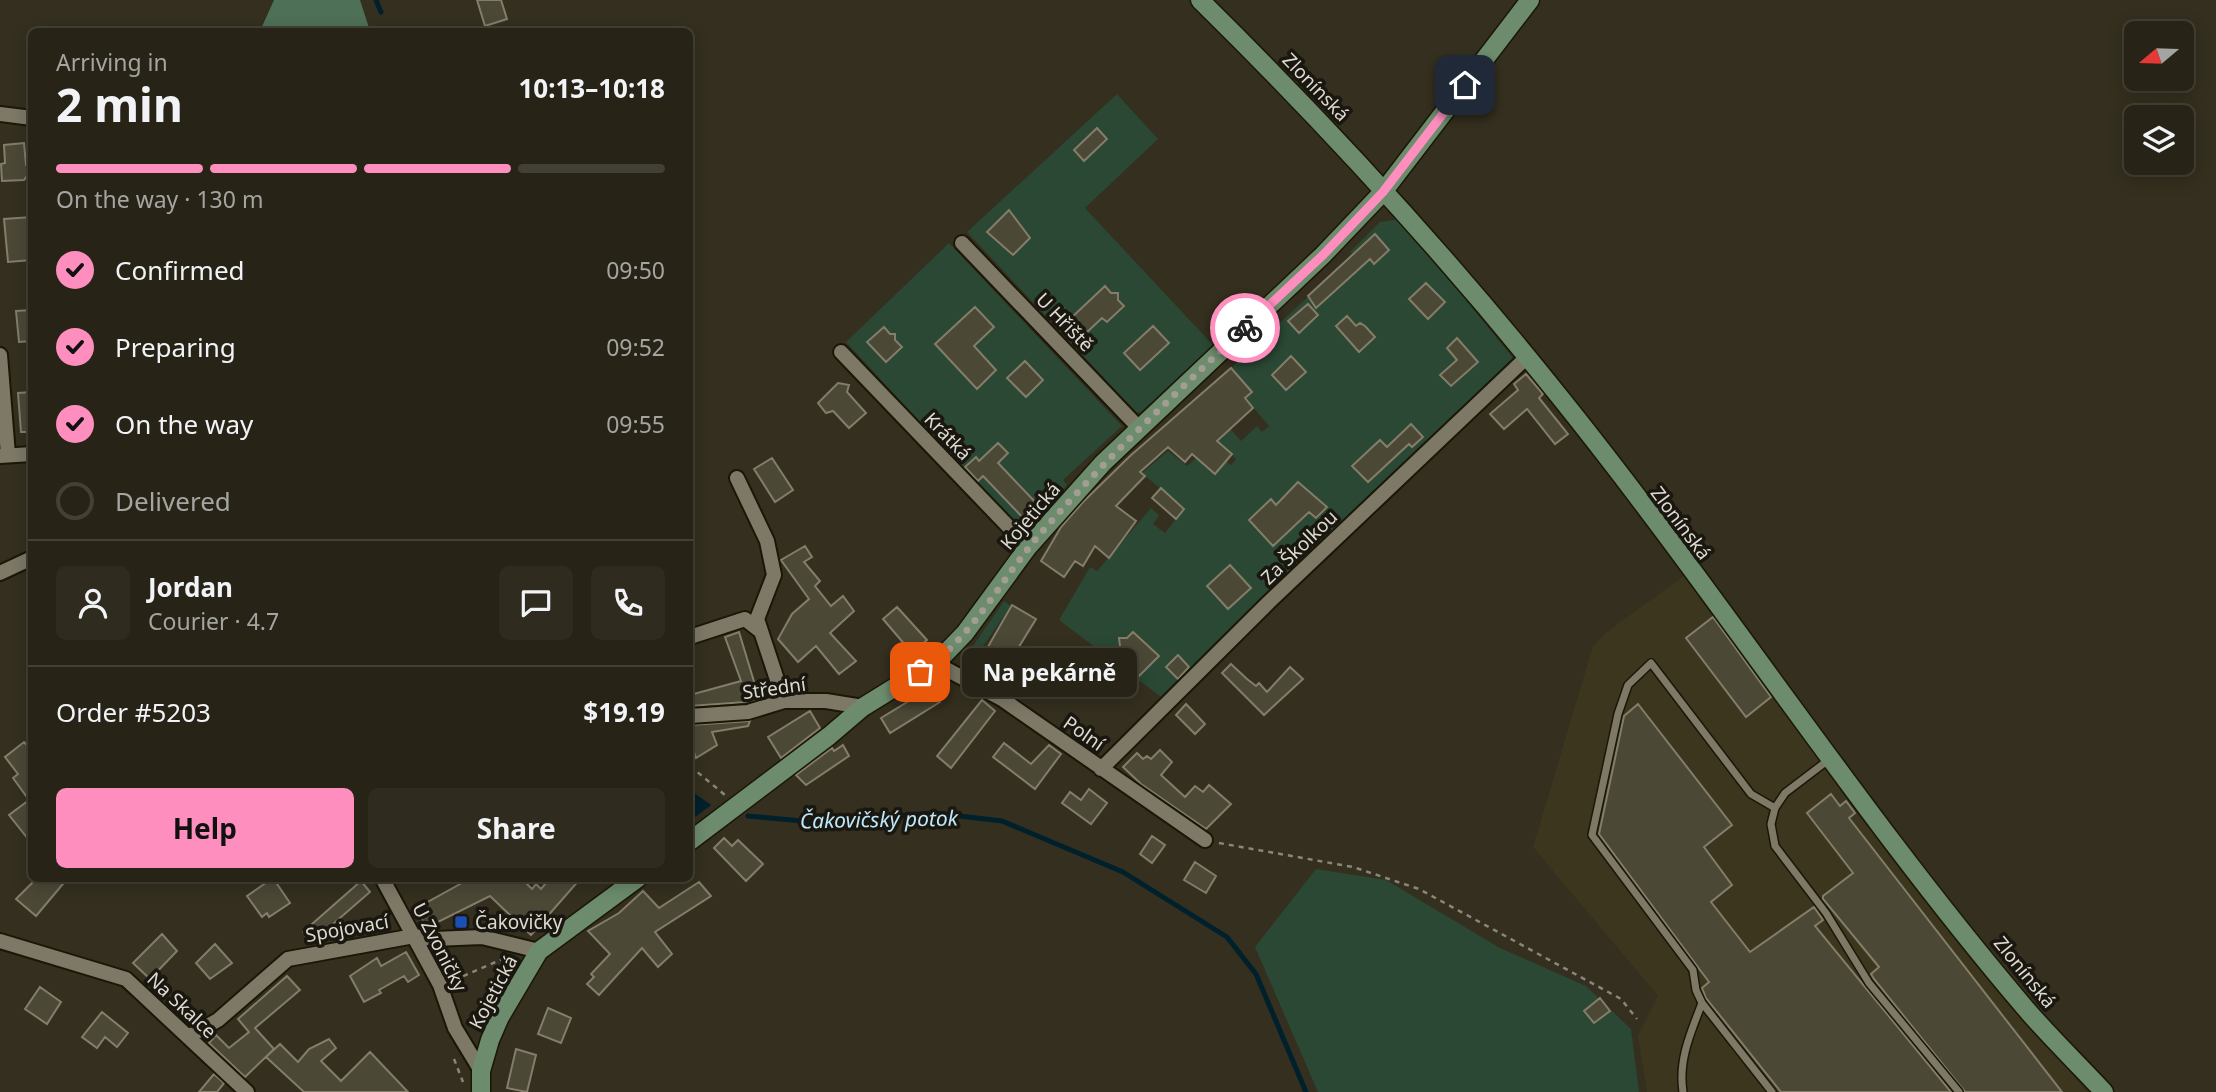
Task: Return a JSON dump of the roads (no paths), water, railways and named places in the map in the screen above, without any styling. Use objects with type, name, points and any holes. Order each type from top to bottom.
[{"type":"street","name":"Zlonínská","points":[[1200,0],[1305,104],[1527,357],[2026,1009],[2104,1092]]},
{"type":"street","name":"Kojetická","points":[[693,839],[829,736],[863,707],[939,660],[965,633],[1028,547],[1102,463],[1323,255],[1383,192],[1530,0]]},
{"type":"street","points":[[0,114],[28,118]]},
{"type":"street","name":"U Hřiště","points":[[962,243],[1139,428]]},
{"type":"street","name":"Krátká","points":[[841,352],[1028,547]]},
{"type":"street","points":[[0,355],[4,455],[28,454]]},
{"type":"street","name":"Za Školkou","points":[[1101,769],[1269,602],[1527,357]]},
{"type":"street","points":[[737,478],[767,541],[774,575],[758,619],[759,630],[784,701]]},
{"type":"street","points":[[0,573],[28,560]]},
{"type":"street","points":[[693,636],[745,619],[759,630]]},
{"type":"street","name":"Polní","points":[[939,660],[946,669],[1002,699],[1205,840]]},
{"type":"street","name":"Střední","points":[[693,716],[748,712],[784,701],[826,701],[863,707]]},
{"type":"street","name":"U Zvoničky","points":[[384,882],[440,985],[458,1035],[481,1071]]},
{"type":"street","name":"Kojetická","points":[[481,1092],[481,1071],[500,1017],[532,949],[632,882]]},
{"type":"street","name":"Spojovací","points":[[188,1037],[218,1020],[288,958],[414,936],[434,939],[482,937],[532,949]]},
{"type":"street","name":"Na Skalce","points":[[0,941],[126,979],[247,1092]]},
{"type":"lane","points":[[1772,1092],[1702,1003],[1696,990],[1693,970],[1591,835],[1618,714],[1628,685],[1651,663],[1751,794],[1774,808]]},
{"type":"lane","points":[[1832,757],[1785,793],[1774,808],[1771,824],[1775,846],[1826,913],[1869,983],[1958,1092]]},
{"type":"lane","points":[[1683,1092],[1684,1054],[1702,1003]]},
{"type":"water","points":[[693,792],[711,805],[693,819]]},
{"type":"waterway","name":"Čakovičský potok","points":[[376,0],[381,12]]},
{"type":"waterway","name":"Čakovičský potok","points":[[748,816],[813,822],[934,813],[1002,821],[1123,872],[1227,937],[1256,974],[1306,1092]]},
{"type":"place","name":"Na pekárně","points":[[920,672]]},
{"type":"place","name":"Čakovičky","points":[[461,922]]}]
